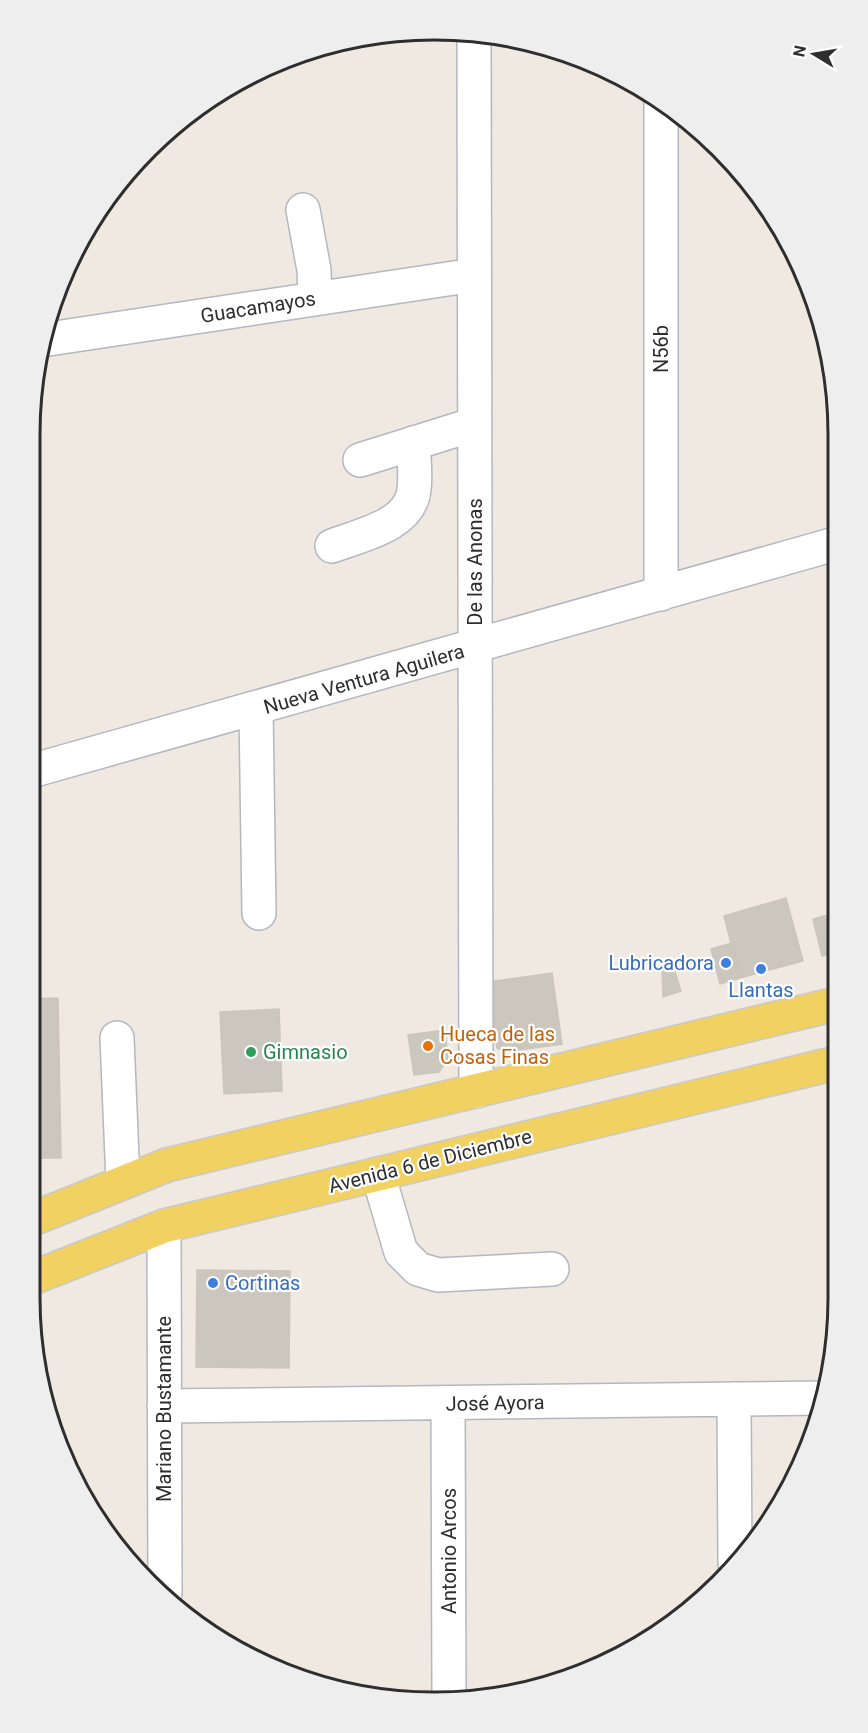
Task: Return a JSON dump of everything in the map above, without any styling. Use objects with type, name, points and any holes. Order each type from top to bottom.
[{"type":"main road","points":[[40,1216],[167,1166],[828,1006]]},
{"type":"main road","name":"Avenida 6 de Diciembre","points":[[40,1275],[164,1226],[828,1066]]},
{"type":"street","name":"De las Anonas","points":[[474,43],[476,1091]]},
{"type":"street","name":"N56b","points":[[661,113],[661,594]]},
{"type":"street","points":[[303,210],[314,270],[315,299]]},
{"type":"street","name":"Guacamayos","points":[[52,338],[474,274]]},
{"type":"street","points":[[360,460],[475,424]]},
{"type":"street","points":[[332,546],[388,525],[408,506],[414,493],[413,443]]},
{"type":"street","name":"Nueva Ventura Aguilera","points":[[40,768],[475,648],[828,546]]},
{"type":"street","points":[[256,709],[259,913]]},
{"type":"street","points":[[117,1038],[123,1182]]},
{"type":"street","points":[[378,1174],[401,1252],[418,1269],[438,1275],[552,1269]]},
{"type":"street","name":"Mariano Bustamante","points":[[164,1226],[165,1585]]},
{"type":"street","name":"José Ayora","points":[[164,1406],[815,1398]]},
{"type":"street","points":[[734,1399],[735,1552]]},
{"type":"street","name":"Antonio Arcos","points":[[448,1403],[449,1692]]},
{"type":"building","points":[[786,898],[803,961],[740,978],[724,916]]},
{"type":"building","points":[[828,915],[828,955],[822,956],[813,919]]},
{"type":"building","name":"Lubricadora","points":[[732,943],[740,978],[720,984],[711,949]]},
{"type":"building","points":[[672,962],[681,991],[663,997],[662,966]]},
{"type":"building","points":[[552,973],[562,1044],[505,1052],[497,1048],[488,982]]},
{"type":"building","points":[[58,998],[61,1158],[40,1158],[40,999]]},
{"type":"building","name":"Gimnasio","points":[[279,1009],[282,1091],[224,1094],[220,1012]]},
{"type":"building","name":"Hueca de las Cosas Finas","points":[[445,1030],[448,1058],[439,1072],[414,1075],[408,1035]]},
{"type":"building","points":[[197,1270],[290,1271],[289,1368],[196,1367]]},
{"type":"place","name":"Lubricadora","points":[[726,963]]},
{"type":"place","name":"Llantas","points":[[761,969]]},
{"type":"place","name":"Hueca de las Cosas Finas","points":[[428,1046]]},
{"type":"place","name":"Gimnasio","points":[[251,1052]]},
{"type":"place","name":"Cortinas","points":[[213,1283]]}]
